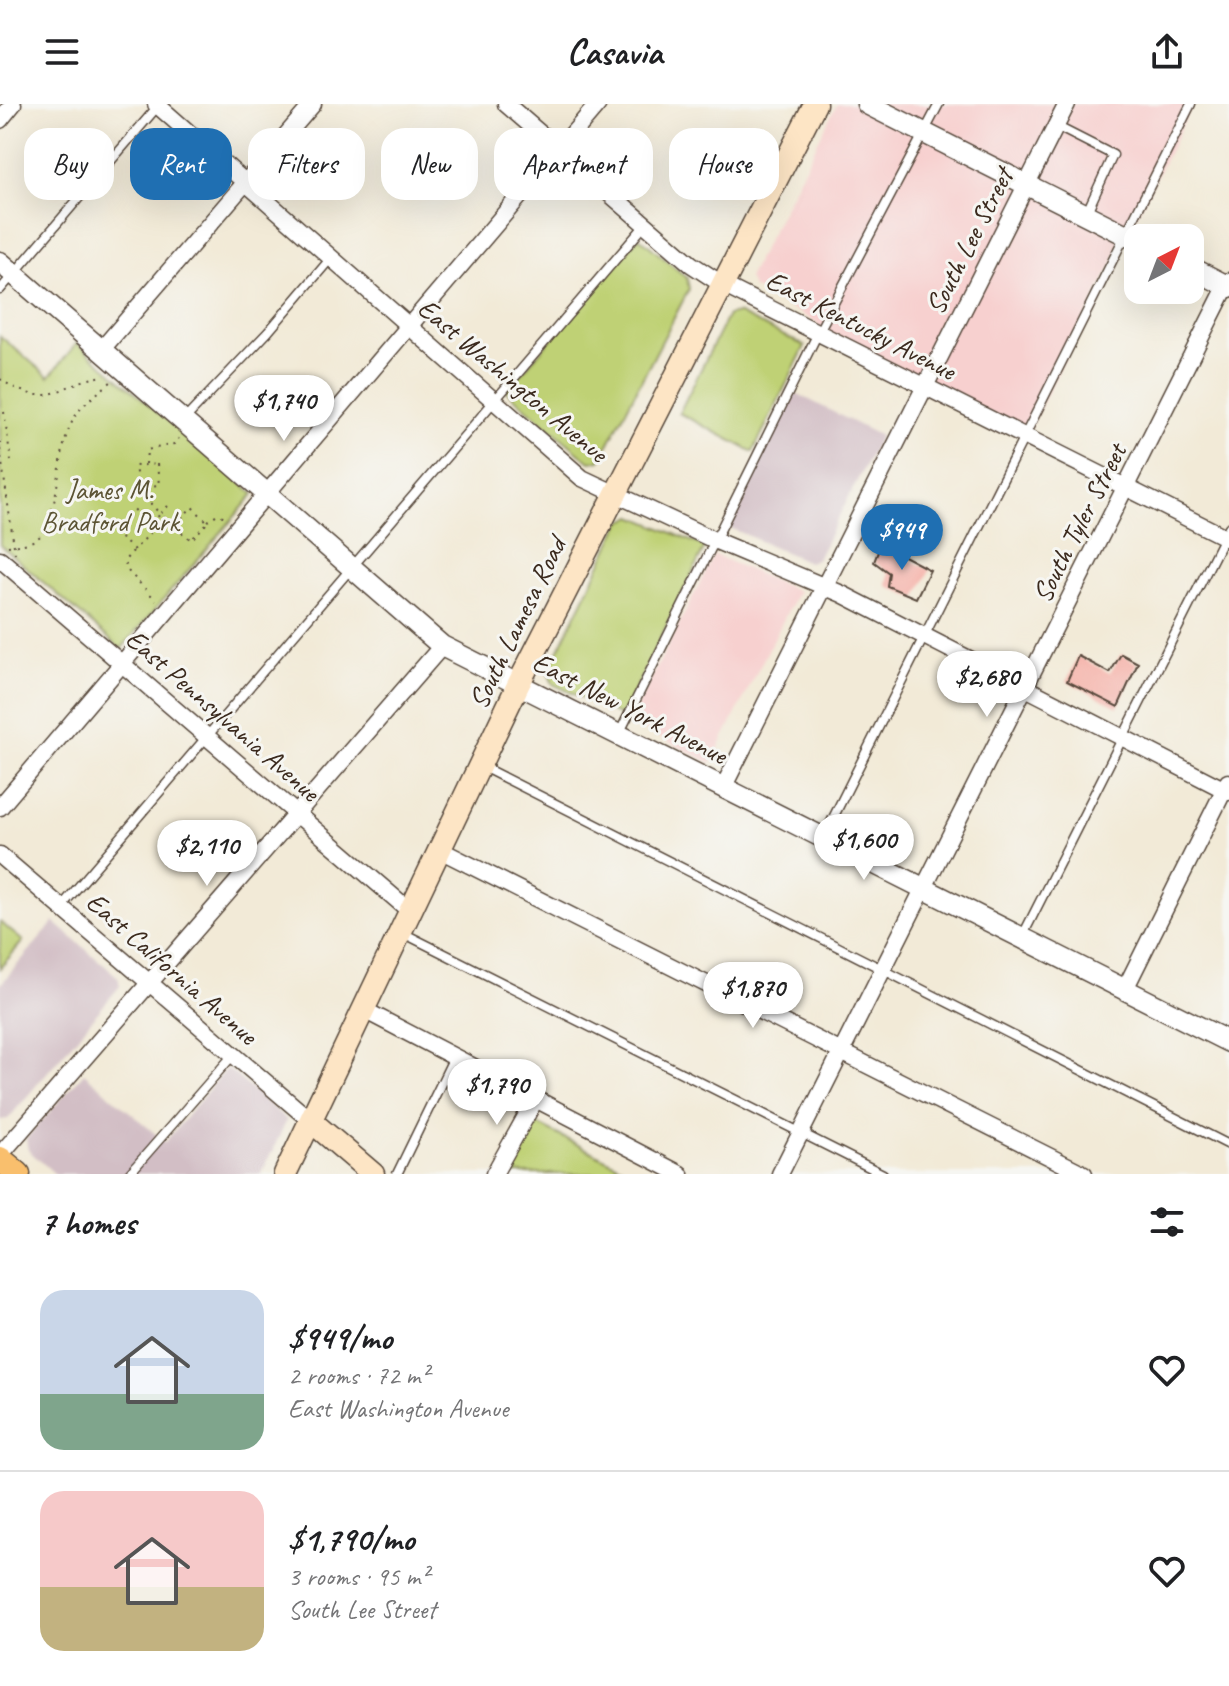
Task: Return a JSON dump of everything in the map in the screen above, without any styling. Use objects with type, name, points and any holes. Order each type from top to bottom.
[{"type":"main road","name":"South Lamesa Road","points":[[285,1174],[519,683],[815,104]]},
{"type":"main road","points":[[311,1121],[373,1174]]},
{"type":"main road","points":[[0,1157],[18,1174]]},
{"type":"street","points":[[0,120],[13,104]]},
{"type":"street","points":[[102,349],[313,104]]},
{"type":"street","name":"East Kentucky Avenue","points":[[506,104],[534,128]]},
{"type":"street","points":[[578,128],[598,104]]},
{"type":"street","points":[[867,104],[1124,234]]},
{"type":"street","name":"South Lee Street","points":[[724,786],[1067,104]]},
{"type":"street","name":"East Washington Avenue","points":[[158,105],[582,478],[714,540],[825,586],[1121,737],[1228,787]]},
{"type":"street","points":[[0,807],[516,200]]},
{"type":"street","name":"East Kentucky Avenue","points":[[617,200],[691,264],[723,285],[1126,487],[1227,534]]},
{"type":"street","name":"East New York Avenue","points":[[7,268],[102,349],[183,427],[267,493],[442,646],[1125,989],[1227,1036]]},
{"type":"street","points":[[1204,274],[1228,285]]},
{"type":"street","name":"South Tyler Street","points":[[780,1174],[1228,285]]},
{"type":"street","name":"East Pennsylvania Avenue","points":[[2,552],[122,663],[411,912]]},
{"type":"street","points":[[0,1157],[442,646]]},
{"type":"street","points":[[1125,989],[1228,787]]},
{"type":"street","points":[[440,850],[1084,1174]]},
{"type":"street","name":"East California Avenue","points":[[0,855],[311,1121]]},
{"type":"street","points":[[364,1010],[680,1174]]},
{"type":"street","points":[[494,1174],[535,1100]]},
{"type":"lane","points":[[619,734],[818,333],[939,104]]},
{"type":"lane","points":[[1138,224],[1191,104]]},
{"type":"lane","points":[[0,290],[7,268],[158,105]]},
{"type":"lane","points":[[1056,126],[1113,155],[1086,215]]},
{"type":"lane","points":[[61,907],[645,224]]},
{"type":"lane","points":[[823,837],[1023,435],[1124,252]]},
{"type":"lane","points":[[183,427],[331,258]]},
{"type":"lane","points":[[1022,937],[1121,737],[1227,534]]},
{"type":"lane","points":[[480,766],[1229,1145]]},
{"type":"lane","points":[[401,932],[883,1174]]},
{"type":"lane","points":[[129,1174],[233,1055]]},
{"type":"lane","points":[[397,1174],[454,1057]]},
{"type":"path","points":[[0,379],[16,390],[43,397],[61,392],[81,379],[110,373]]},
{"type":"path","points":[[2,552],[13,545],[26,544],[43,533],[69,430],[86,400],[116,378]]},
{"type":"path","points":[[4,412],[11,461]]},
{"type":"path","points":[[146,465],[147,450],[174,444],[183,427]]},
{"type":"path","points":[[0,443],[8,441]]},
{"type":"path","points":[[0,449],[15,554],[2,552]]},
{"type":"path","points":[[157,464],[159,485],[138,487],[135,466],[146,465],[157,464]]},
{"type":"path","points":[[148,486],[151,504],[191,540],[217,514],[230,520]]},
{"type":"path","points":[[153,523],[168,506]]},
{"type":"path","points":[[175,525],[192,507],[208,522]]},
{"type":"path","points":[[134,550],[114,532],[137,508],[157,526],[125,560],[126,569],[159,602]]},
{"type":"path","points":[[0,542],[2,552]]},
{"type":"shaded area","points":[[837,104],[1193,104],[1133,224],[1124,224],[1124,241],[1026,436],[825,335],[816,322],[753,288],[748,278]]},
{"type":"shaded area","points":[[794,392],[880,436],[817,559],[808,562],[726,526]]},
{"type":"shaded area","points":[[714,555],[798,591],[711,763],[629,722]]},
{"type":"shaded area","points":[[54,922],[118,977],[120,986],[8,1119],[0,1120],[0,985]]},
{"type":"shaded area","points":[[227,1068],[287,1120],[261,1174],[55,1174],[28,1150],[26,1139],[84,1073],[165,1142]]},
{"type":"green space","points":[[639,237],[687,278],[689,289],[600,460],[590,462],[506,391]]},
{"type":"green space","points":[[737,313],[805,346],[753,452],[679,413],[728,315]]},
{"type":"green space","name":"James M. Bradford Park","points":[[0,336],[49,377],[77,343],[254,494],[121,649],[0,545]]},
{"type":"green space","points":[[633,516],[705,547],[622,717],[553,684],[548,672],[621,522]]},
{"type":"green space","points":[[0,922],[23,941],[0,968]]},
{"type":"green space","points":[[533,1122],[635,1174],[506,1174]]},
{"type":"building","points":[[881,544],[930,570],[916,598],[887,586],[889,573],[874,562]]},
{"type":"building","points":[[1121,654],[1138,663],[1118,707],[1067,681],[1078,656],[1110,673]]}]
